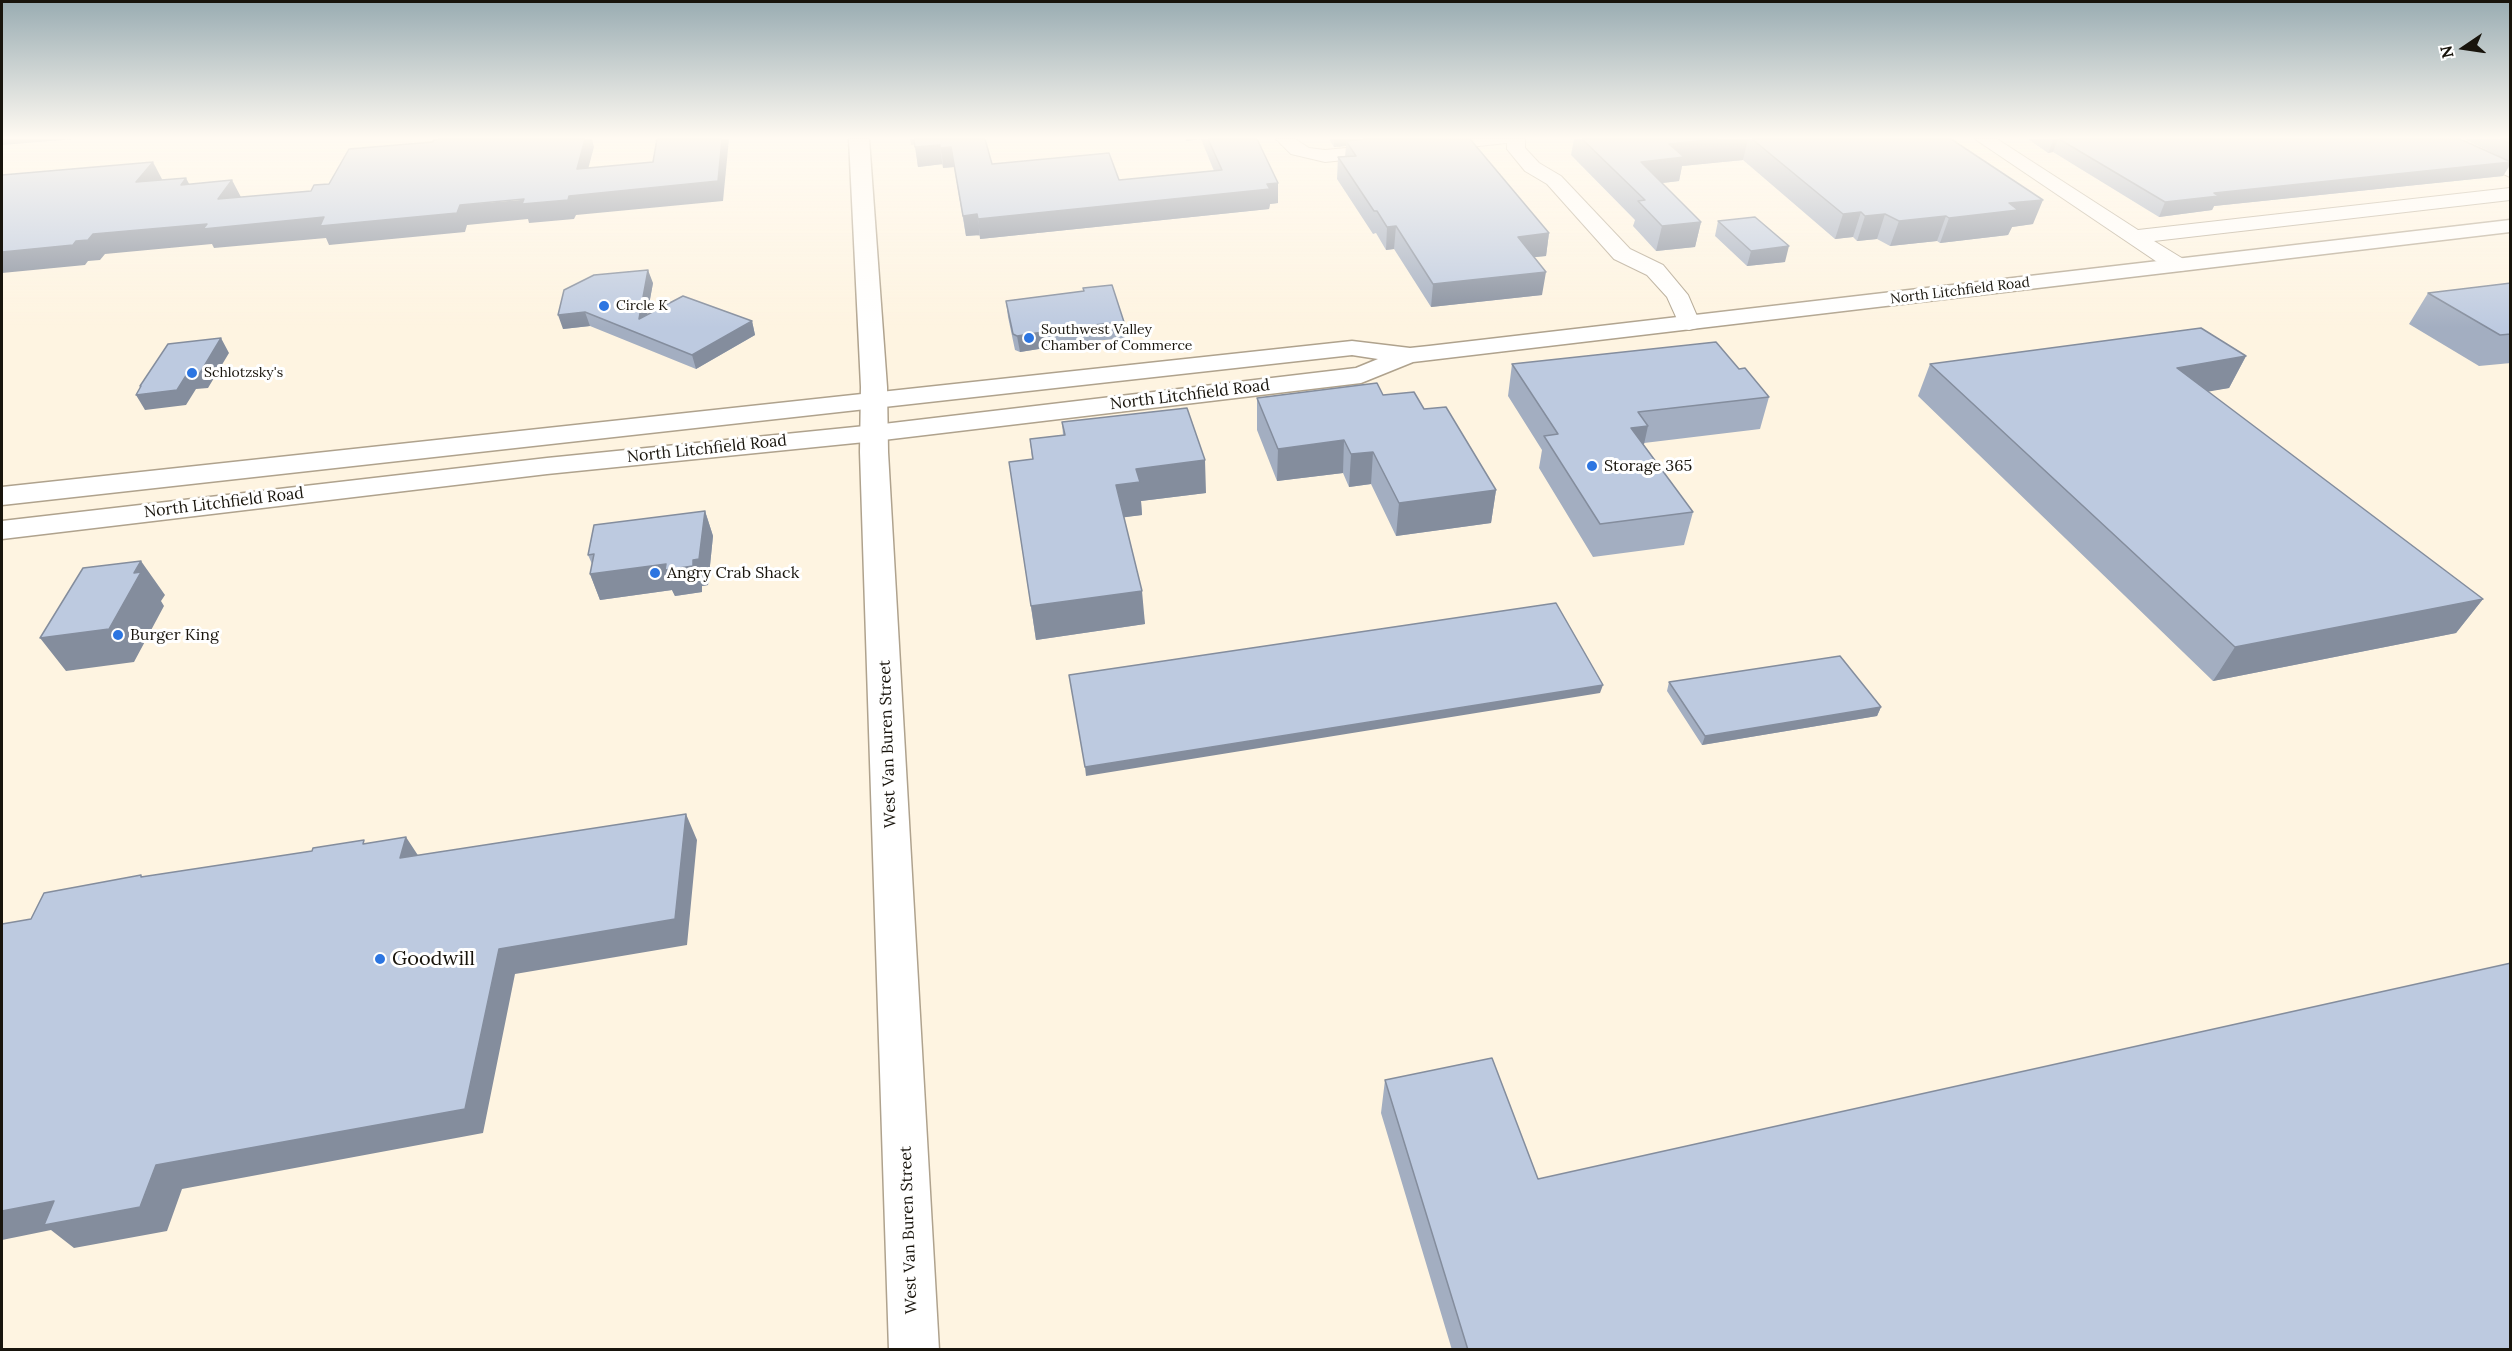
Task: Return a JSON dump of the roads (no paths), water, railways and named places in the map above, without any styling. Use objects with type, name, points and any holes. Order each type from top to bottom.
[{"type":"main road","name":"West Van Buren Street","points":[[863,202],[874,402],[914,1350]]},
{"type":"main road","name":"North Litchfield Road","points":[[2,496],[1352,348],[1410,355],[2511,226]]},
{"type":"main road","name":"North Litchfield Road","points":[[2,530],[548,466],[875,433],[1361,375],[1410,355]]},
{"type":"main road","points":[[34,526],[92,501],[212,487],[263,466]]},
{"type":"main road","points":[[2,510],[33,492]]},
{"type":"street","points":[[1574,202],[1622,254],[1631,274],[1653,299],[1689,323]]},
{"type":"street","points":[[2080,202],[2177,265]]},
{"type":"street","points":[[2133,237],[2440,202]]},
{"type":"place","name":"Circle K","points":[[604,306]]},
{"type":"place","name":"Southwest Valley Chamber of Commerce","points":[[1029,338]]},
{"type":"place","name":"Schlotzsky's","points":[[192,373]]},
{"type":"place","name":"Storage 365","points":[[1592,466]]},
{"type":"place","name":"Angry Crab Shack","points":[[655,573]]},
{"type":"place","name":"Burger King","points":[[118,635]]},
{"type":"place","name":"Goodwill","points":[[380,959]]}]
